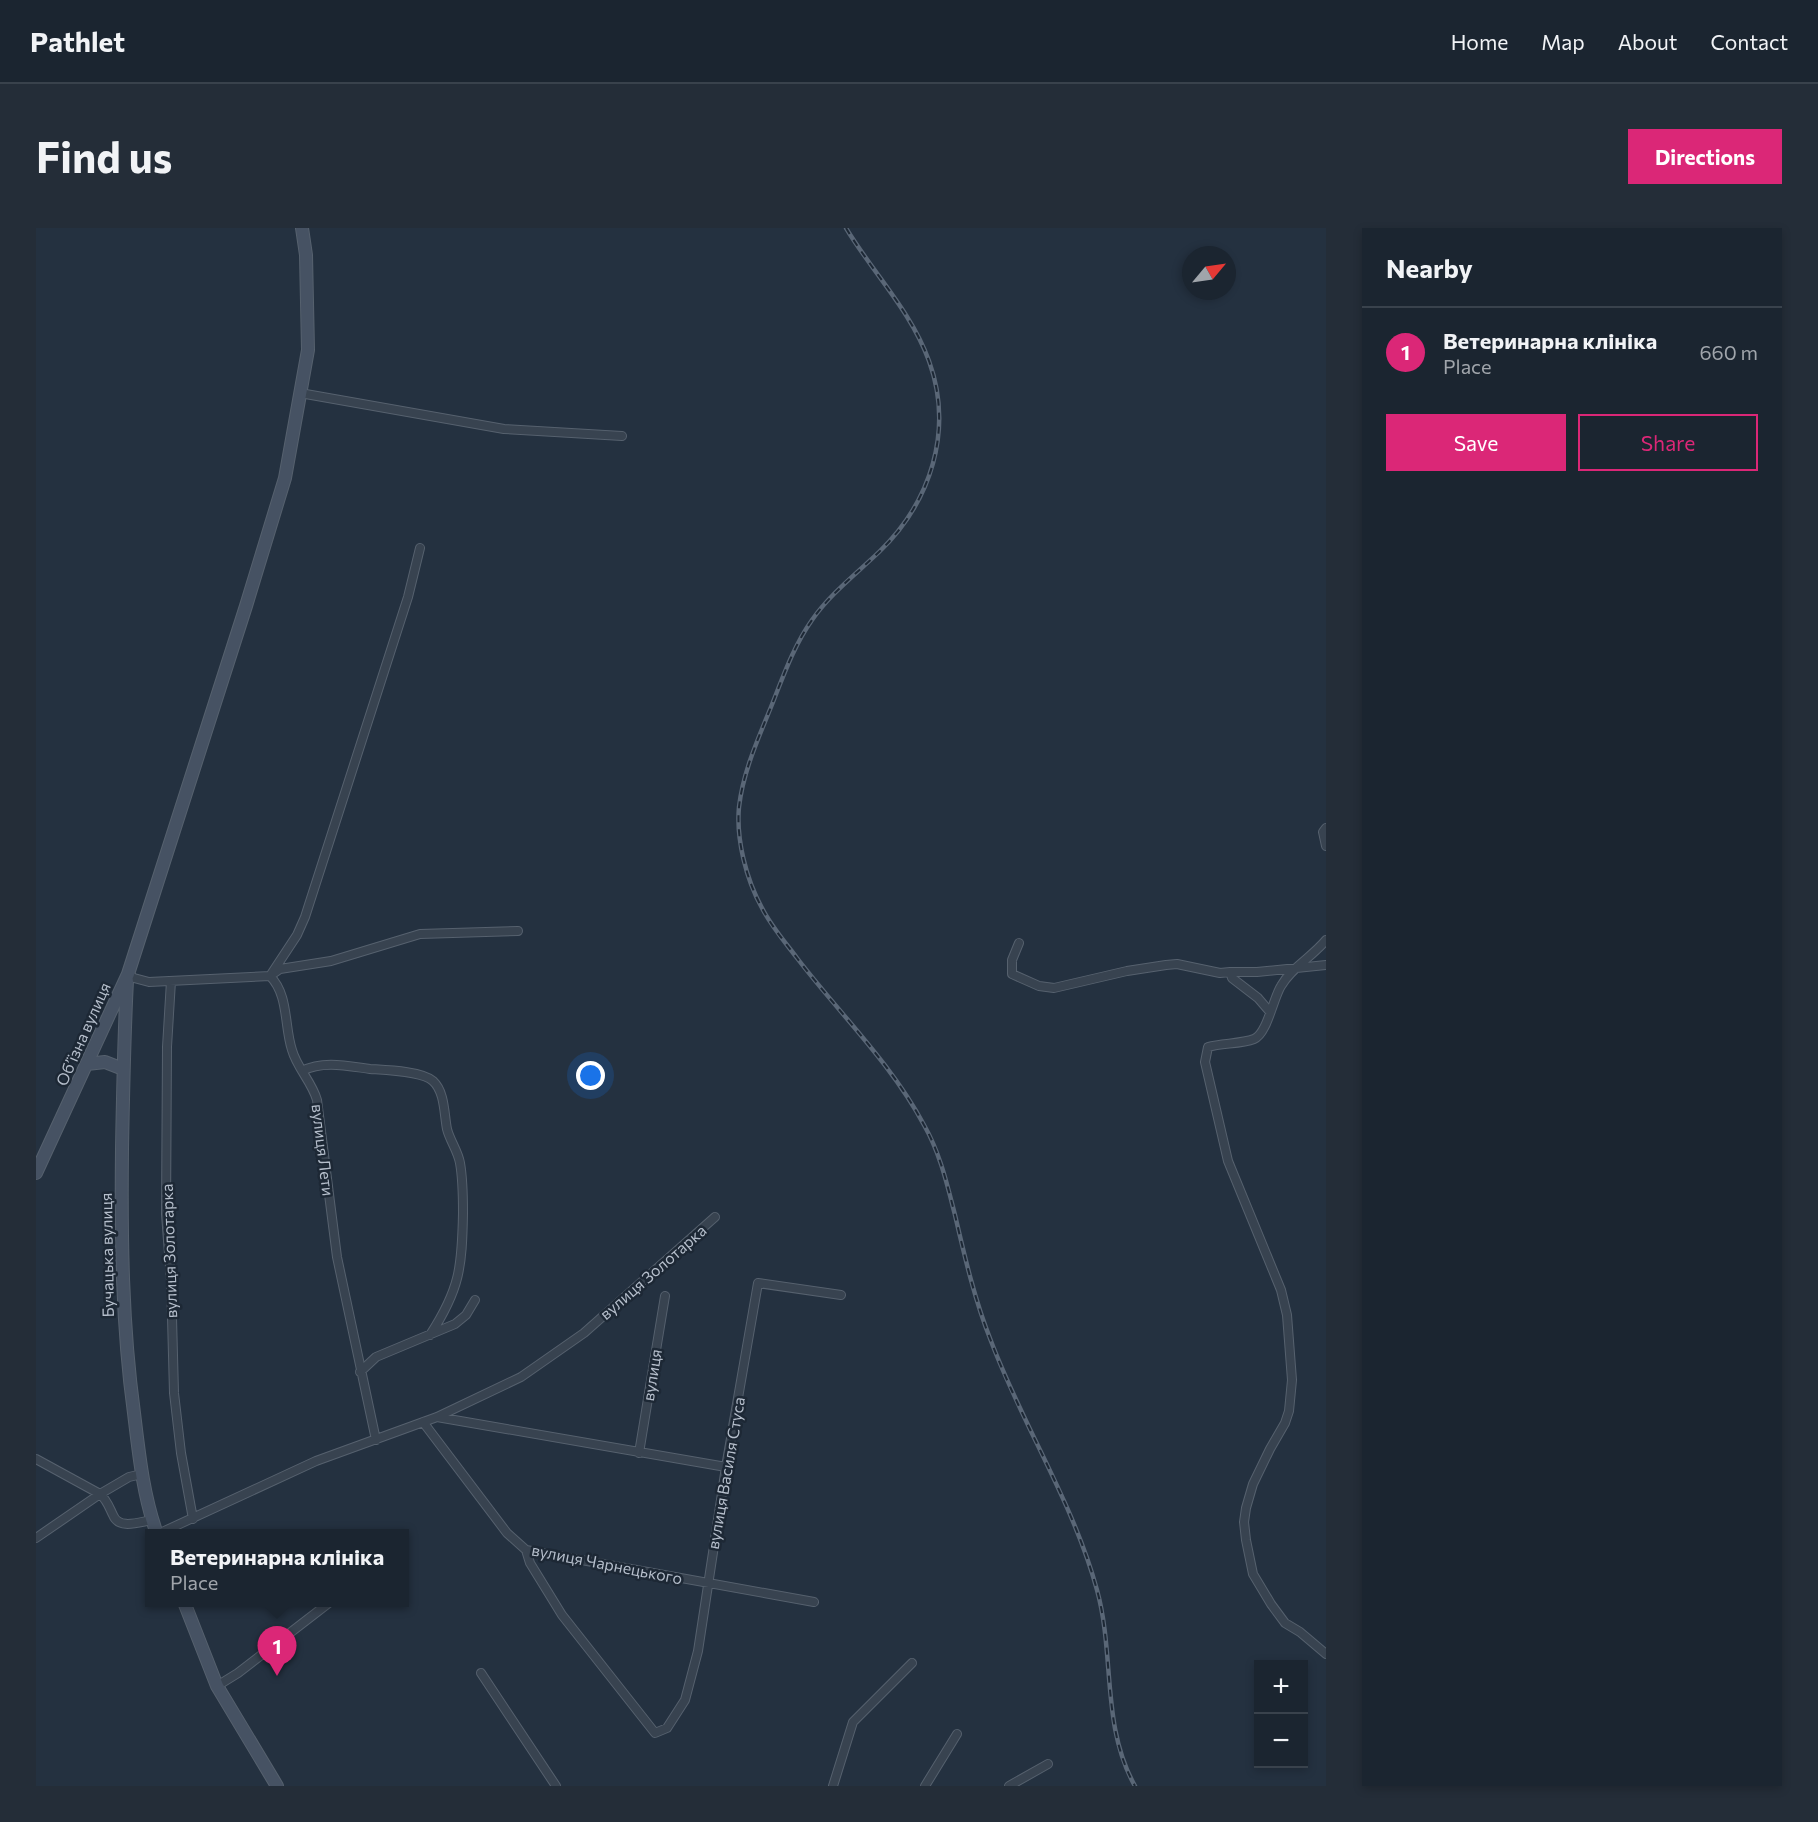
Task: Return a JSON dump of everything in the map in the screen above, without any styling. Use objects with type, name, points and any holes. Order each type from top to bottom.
[{"type":"main road","points":[[128,974],[243,617],[285,478],[308,350],[306,255],[302,228]]},
{"type":"main road","name":"Обʼїзна вулиця","points":[[36,1173],[128,974]]},
{"type":"main road","name":"Бучацька вулиця","points":[[128,974],[123,1069],[121,1213],[123,1307],[128,1368],[142,1474],[156,1529]]},
{"type":"main road","points":[[87,1064],[105,1062],[123,1069]]},
{"type":"main road","points":[[186,1607],[217,1686],[277,1786]]},
{"type":"street","points":[[300,393],[504,429],[622,436]]},
{"type":"street","points":[[270,976],[303,923],[408,597],[420,548]]},
{"type":"street","points":[[1326,828],[1323,832],[1326,846]]},
{"type":"street","points":[[128,974],[146,982],[270,976],[280,969],[331,961],[420,934],[518,931]]},
{"type":"street","points":[[1326,940],[1296,967],[1281,986],[1263,1032],[1254,1039],[1208,1047],[1205,1062],[1228,1161],[1281,1290],[1287,1315],[1292,1380],[1289,1411],[1286,1423],[1253,1484],[1246,1508],[1246,1540],[1253,1574],[1271,1604],[1285,1623],[1300,1632],[1326,1654]]},
{"type":"street","points":[[1019,943],[1012,960],[1012,975],[1039,986],[1054,988],[1127,970],[1166,964],[1177,964],[1220,973],[1326,965]]},
{"type":"street","points":[[1230,972],[1232,978],[1258,998],[1270,1012]]},
{"type":"street","name":"вулиця Лети","points":[[270,976],[281,991],[289,1042],[295,1059],[313,1088],[317,1100],[337,1257],[376,1440]]},
{"type":"street","name":"вулиця Золотарка","points":[[171,981],[167,1047],[166,1214],[171,1280],[174,1393],[181,1453],[193,1519]]},
{"type":"street","points":[[302,1071],[318,1065],[335,1065],[397,1071],[429,1078],[435,1083],[460,1164],[463,1187],[462,1251],[456,1285],[430,1335]]},
{"type":"street","name":"вулиця Золотарка","points":[[168,1529],[316,1461],[437,1417],[521,1377],[584,1333],[715,1217]]},
{"type":"street","name":"вулиця Василя Стуса","points":[[526,1550],[530,1563],[562,1616],[655,1732],[667,1728],[686,1700],[698,1651],[726,1467],[758,1284],[841,1295]]},
{"type":"street","name":"вулиця","points":[[639,1453],[665,1296]]},
{"type":"street","points":[[360,1372],[372,1359],[461,1320],[475,1300]]},
{"type":"street","name":"вулиця Золотарка","points":[[437,1417],[726,1467]]},
{"type":"street","name":"вулиця Чарнецького","points":[[423,1422],[507,1533],[526,1550],[814,1602]]},
{"type":"street","points":[[36,1459],[100,1494],[118,1522],[129,1524],[152,1520]]},
{"type":"street","points":[[36,1538],[100,1494],[129,1477],[142,1474]]},
{"type":"street","points":[[217,1686],[238,1673],[324,1607]]},
{"type":"street","points":[[833,1786],[853,1722],[861,1711],[912,1663]]},
{"type":"street","points":[[481,1673],[556,1786]]},
{"type":"street","points":[[926,1786],[957,1734]]},
{"type":"street","points":[[1009,1786],[1048,1764]]},
{"type":"railway","points":[[846,228],[912,325],[929,361],[936,387],[939,413],[938,439],[933,464],[912,511],[879,552],[819,611],[805,630],[794,651],[747,768],[738,819],[743,859],[756,897],[770,921],[896,1080],[924,1125],[939,1158],[985,1326],[1075,1526],[1097,1590],[1106,1640],[1117,1739],[1124,1763],[1135,1786]]},
{"type":"place","name":"Ветеринарна клініка","points":[[277,1676]]}]
